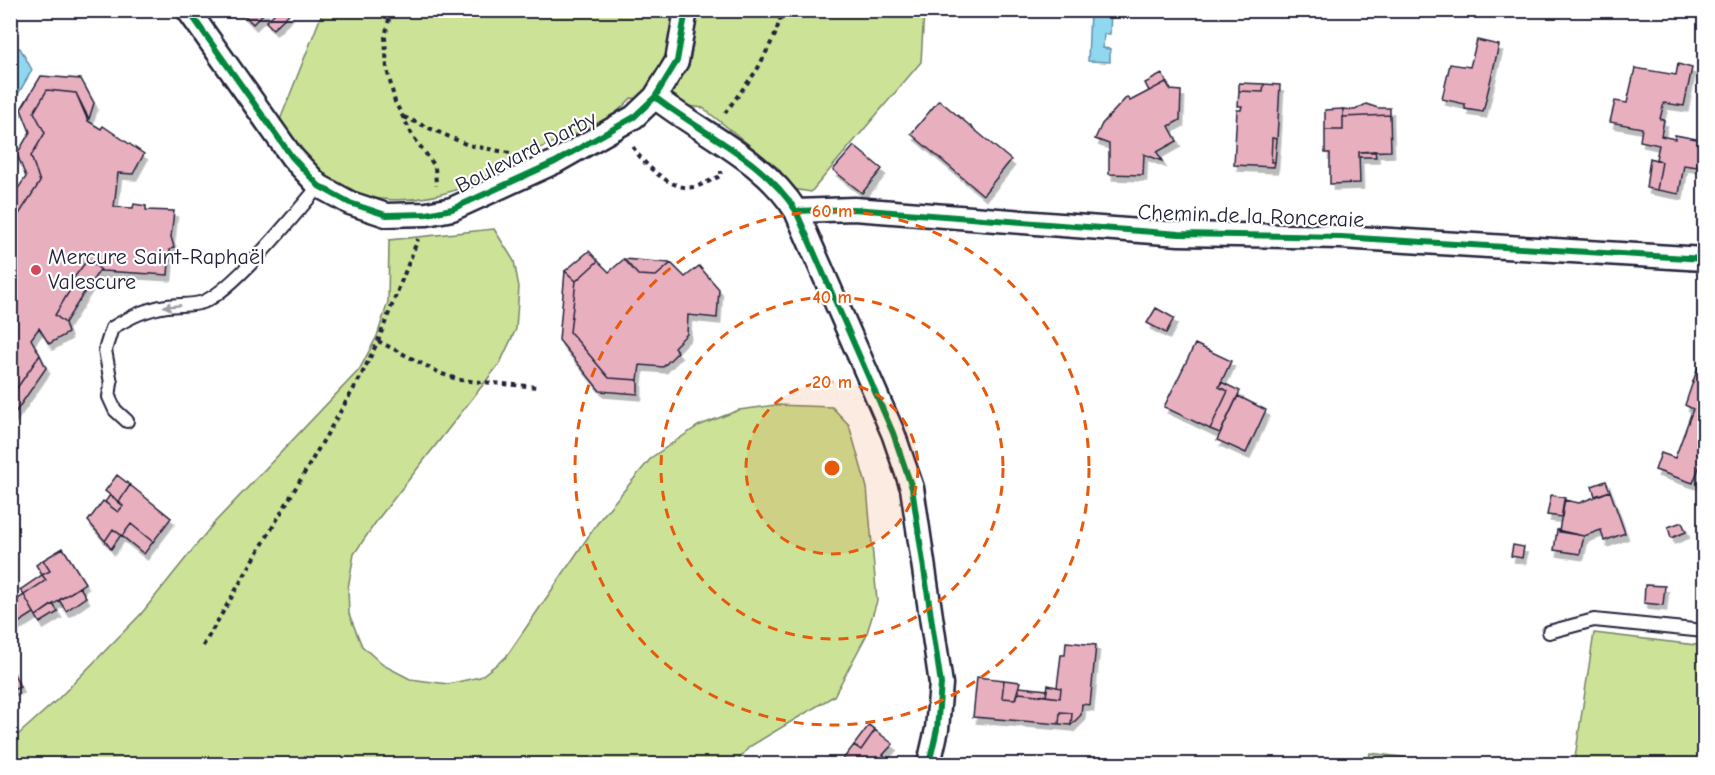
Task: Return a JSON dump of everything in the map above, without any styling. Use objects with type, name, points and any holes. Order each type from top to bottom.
[{"type":"street","name":"Boulevard Darby","points":[[188,10],[292,157],[319,186],[350,203],[386,215],[427,214],[452,209],[475,200],[555,162],[634,117],[655,97],[676,61],[686,10]]},
{"type":"street","points":[[655,97],[768,175],[785,193],[796,211],[893,433],[912,488],[941,684],[937,729],[929,765]]},
{"type":"street","name":"Chemin de la Ronceraie","points":[[796,211],[854,209],[1179,234],[1341,237],[1704,259]]},
{"type":"lane","points":[[127,421],[115,410],[109,397],[111,383],[105,350],[112,328],[139,312],[169,305],[201,303],[214,297],[270,242],[319,186]]},
{"type":"lane","points":[[1549,632],[1594,620],[1704,631]]},
{"type":"path","points":[[203,646],[317,454],[378,341],[435,194],[437,175],[424,148],[414,138],[404,116],[394,102],[387,69],[386,37],[391,10]]},
{"type":"path","points":[[723,116],[758,70],[775,35],[783,10]]},
{"type":"path","points":[[404,116],[468,145],[511,154]]},
{"type":"path","points":[[619,126],[639,158],[657,173],[677,185],[694,187],[721,176],[722,161]]},
{"type":"path","points":[[378,341],[442,374],[460,380],[537,387]]},
{"type":"green space","points":[[323,11],[924,11],[921,62],[811,192],[793,189],[778,168],[703,108],[631,98],[609,118],[597,125],[533,151],[468,185],[431,196],[392,200],[354,193],[336,185],[314,169],[278,125]]},
{"type":"green space","points":[[494,229],[514,261],[519,287],[516,329],[500,363],[378,519],[354,554],[348,588],[349,614],[362,646],[383,665],[410,679],[448,684],[480,677],[506,657],[601,518],[652,457],[698,426],[739,410],[776,405],[832,407],[849,425],[867,488],[877,601],[866,636],[834,696],[749,747],[735,764],[11,764],[11,741],[58,699],[141,614],[214,523],[359,370],[377,336],[388,302],[389,240]]},
{"type":"green space","points":[[1594,633],[1704,646],[1704,764],[1574,764]]},
{"type":"green space","points":[[1370,753],[1455,764],[1368,764]]},
{"type":"water","points":[[1090,11],[1111,11],[1110,34],[1104,34],[1103,48],[1110,49],[1110,62],[1088,61]]},
{"type":"water","points":[[11,48],[20,48],[32,70],[14,101],[21,115],[11,132]]},
{"type":"building","points":[[239,10],[267,10],[253,24]]},
{"type":"building","points":[[278,10],[290,13],[273,29],[266,22]]},
{"type":"building","points":[[1477,40],[1499,45],[1483,112],[1465,109],[1465,104],[1442,99],[1450,64],[1470,67]]},
{"type":"building","points":[[1678,64],[1692,68],[1684,106],[1664,103],[1660,119],[1664,120],[1661,136],[1675,139],[1675,135],[1702,140],[1697,167],[1684,165],[1679,194],[1657,190],[1662,162],[1656,159],[1659,145],[1640,141],[1642,128],[1610,122],[1615,101],[1627,103],[1635,68],[1676,75]]},
{"type":"building","points":[[1162,74],[1171,90],[1181,91],[1180,120],[1169,126],[1177,141],[1157,152],[1162,161],[1144,154],[1143,175],[1109,174],[1109,144],[1095,139],[1102,124],[1127,97],[1130,101],[1149,91],[1145,83]]},
{"type":"building","points":[[41,76],[81,79],[94,103],[89,119],[76,93],[47,90],[34,112],[45,133],[31,156],[40,182],[10,228],[10,200],[26,177],[17,154],[30,132],[21,109]]},
{"type":"building","points":[[1166,82],[1171,90],[1181,91],[1180,120],[1169,126],[1177,141],[1157,152],[1162,161],[1144,154],[1143,175],[1109,174],[1109,144],[1095,139],[1102,124],[1127,97],[1130,101]]},
{"type":"building","points":[[1239,83],[1264,84],[1263,92],[1239,91]]},
{"type":"building","points":[[1264,84],[1280,85],[1277,139],[1272,138],[1271,162],[1275,162],[1274,167],[1234,165],[1237,110],[1241,110],[1242,106],[1238,106],[1239,91],[1263,92]]},
{"type":"building","points":[[47,90],[76,93],[88,121],[101,129],[103,126],[144,154],[133,174],[118,173],[114,207],[133,208],[134,204],[146,206],[146,210],[174,211],[171,237],[174,247],[170,250],[168,275],[102,271],[88,259],[70,283],[73,285],[55,315],[65,323],[68,333],[49,344],[39,328],[31,339],[40,355],[10,398],[10,228],[40,182],[31,156],[45,133],[34,112]]},
{"type":"building","points":[[939,100],[1011,160],[983,195],[911,134]]},
{"type":"building","points":[[1366,104],[1378,108],[1390,108],[1390,115],[1343,117],[1343,109],[1355,110]]},
{"type":"building","points":[[1343,109],[1343,130],[1325,130],[1325,110]]},
{"type":"building","points":[[1390,115],[1391,151],[1359,152],[1360,183],[1330,184],[1330,153],[1325,153],[1325,130],[1343,130],[1343,117]]},
{"type":"building","points":[[1272,138],[1277,139],[1275,162],[1271,162]]},
{"type":"building","points":[[854,146],[882,169],[862,193],[833,170]]},
{"type":"building","points":[[1375,151],[1376,157],[1359,157],[1359,152]]},
{"type":"building","points":[[1650,158],[1662,162],[1657,190],[1646,188]]},
{"type":"building","points":[[589,251],[598,261],[576,281],[565,271]]},
{"type":"building","points":[[88,259],[102,271],[99,271],[84,293],[70,283]]},
{"type":"building","points":[[624,259],[638,275],[656,276],[671,263],[685,277],[699,266],[719,289],[717,318],[688,315],[687,334],[674,347],[678,352],[663,367],[640,365],[638,380],[609,378],[570,332],[576,281],[598,261],[609,272]]},
{"type":"building","points":[[624,259],[671,263],[656,276],[638,275]]},
{"type":"building","points":[[565,271],[576,281],[570,332],[609,378],[638,380],[638,394],[600,391],[559,340]]},
{"type":"building","points":[[73,285],[84,293],[65,323],[55,315]]},
{"type":"building","points":[[1156,308],[1174,318],[1166,333],[1147,323]]},
{"type":"building","points":[[1195,344],[1231,361],[1219,387],[1228,391],[1210,429],[1164,407]]},
{"type":"building","points":[[40,355],[46,368],[10,420],[10,398]]},
{"type":"building","points":[[1698,367],[1704,369],[1704,435],[1697,454],[1703,457],[1693,483],[1655,470],[1661,453],[1675,458],[1693,409],[1685,405]]},
{"type":"building","points":[[1221,382],[1240,391],[1220,433],[1210,429],[1228,391],[1219,387]]},
{"type":"building","points":[[1238,396],[1266,410],[1246,453],[1217,440]]},
{"type":"building","points":[[117,475],[130,485],[119,502],[105,491]]},
{"type":"building","points":[[1606,481],[1610,491],[1595,496],[1592,486]]},
{"type":"building","points":[[130,485],[171,518],[153,542],[131,524],[122,536],[113,529],[105,541],[88,521],[103,501],[118,512],[123,506],[119,502]]},
{"type":"building","points":[[1610,491],[1625,533],[1604,541],[1601,530],[1584,536],[1559,532],[1564,500],[1579,503]]},
{"type":"building","points":[[110,495],[123,506],[118,512],[105,502]]},
{"type":"building","points":[[1551,495],[1565,498],[1562,517],[1547,515]]},
{"type":"building","points":[[1682,522],[1686,532],[1671,538],[1668,527]]},
{"type":"building","points":[[131,524],[153,542],[144,554],[122,536]]},
{"type":"building","points":[[113,529],[121,535],[111,549],[105,541]]},
{"type":"building","points":[[1557,530],[1584,536],[1580,554],[1554,550]]},
{"type":"building","points":[[1513,545],[1524,547],[1522,558],[1511,556]]},
{"type":"building","points":[[63,548],[85,583],[36,616],[24,595],[46,580],[42,575],[50,571],[43,560]]},
{"type":"building","points":[[43,560],[50,571],[42,575],[36,565]]},
{"type":"building","points":[[42,575],[46,580],[24,595],[20,590]]},
{"type":"building","points":[[1645,585],[1665,586],[1663,605],[1644,603]]},
{"type":"building","points":[[80,587],[86,597],[66,611],[59,600]]},
{"type":"building","points":[[24,595],[34,613],[15,625],[10,617],[10,604]]},
{"type":"building","points":[[53,604],[58,612],[40,623],[36,616]]},
{"type":"building","points":[[1066,642],[1096,645],[1090,705],[1082,704],[1081,715],[1071,725],[1072,713],[1060,712],[1059,724],[973,717],[977,677],[1004,680],[1002,698],[1015,699],[1019,693],[1060,698],[1061,688],[1057,687],[1061,655],[1065,655]]},
{"type":"building","points":[[10,665],[20,687],[10,691]]},
{"type":"building","points":[[1004,680],[1020,682],[1015,699],[1002,698]]},
{"type":"building","points":[[1048,685],[1061,688],[1060,698],[1046,696]]},
{"type":"building","points":[[1019,687],[1047,690],[1046,696],[1019,693]]},
{"type":"building","points":[[1060,712],[1072,713],[1071,725],[1059,724]]},
{"type":"building","points":[[869,725],[875,730],[861,750],[854,745]]},
{"type":"building","points":[[875,730],[893,744],[883,755],[890,760],[886,764],[850,764],[843,759],[854,745],[861,750]]},
{"type":"cycle path","points":[[188,10],[292,157],[319,186],[350,203],[386,215],[427,214],[452,209],[555,162],[634,117],[655,97],[677,61],[686,10]]},
{"type":"cycle path","points":[[655,97],[750,162],[783,193],[796,211],[893,433],[912,488],[941,684],[937,729],[929,764]]},
{"type":"cycle path","points":[[796,211],[854,209],[1179,234],[1341,237],[1704,259]]},
{"type":"place","name":"Mercure Saint-Raphaël Valescure","points":[[36,270]]}]
